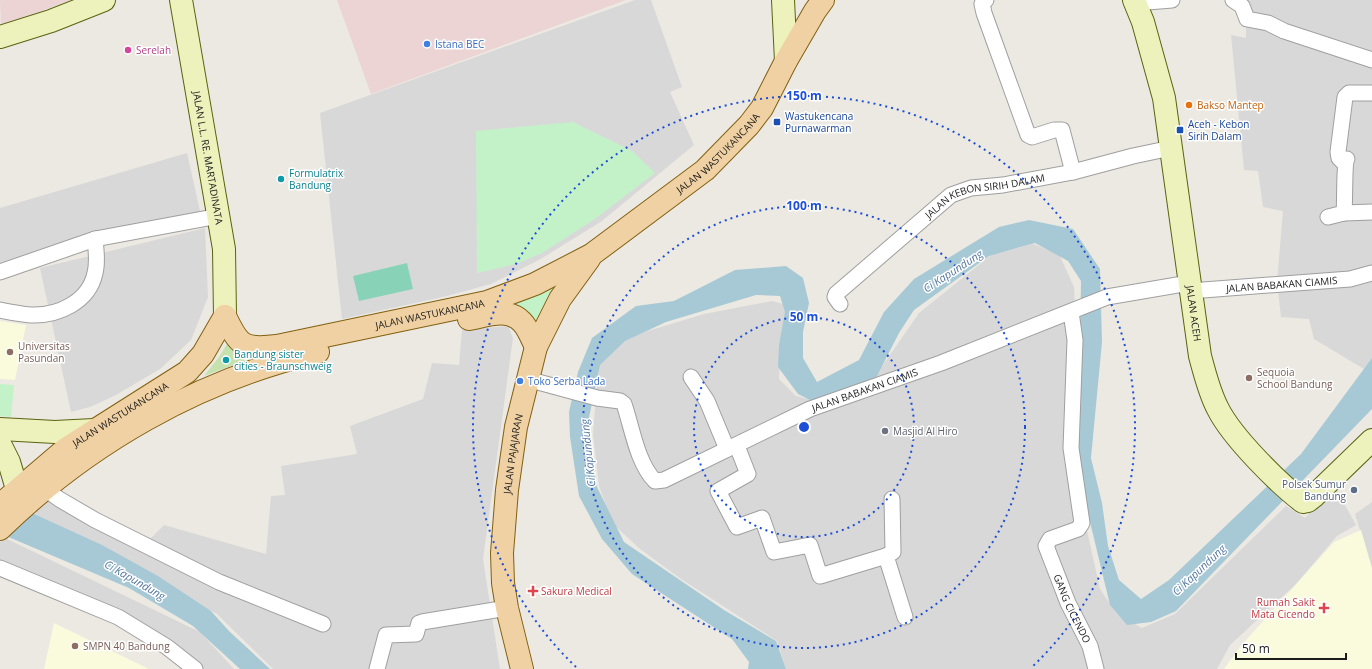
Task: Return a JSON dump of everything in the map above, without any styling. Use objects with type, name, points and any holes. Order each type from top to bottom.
[{"type":"main road","name":"JALAN WASTUKANCANA","points":[[225,316],[238,340],[244,345],[257,349],[277,346],[487,302],[535,284],[591,255],[705,170],[727,149],[762,108],[814,11],[823,0]]},
{"type":"main road","name":"JALAN PAJAJARAN","points":[[522,669],[507,608],[503,583],[502,553],[507,490],[516,427],[527,378],[536,347],[560,299],[591,255]]},
{"type":"main road","name":"JALAN WASTUKANCANA","points":[[0,529],[21,495],[67,448],[94,430],[267,365],[418,329],[496,314],[511,314],[522,322],[536,347]]},
{"type":"main road","name":"JALAN WASTUKANCANA","points":[[21,495],[69,469],[142,411],[187,372],[203,354],[225,316]]},
{"type":"street","points":[[0,37],[51,21],[104,0]]},
{"type":"street","name":"JALAN L.L. RE. MARTADINATA","points":[[181,0],[224,249],[225,316]]},
{"type":"street","points":[[783,0],[786,61]]},
{"type":"street","points":[[986,0],[982,4],[984,13],[1028,135],[1032,137],[1054,130],[1062,130],[1073,172]]},
{"type":"street","points":[[1135,2],[1172,0]]},
{"type":"street","points":[[1233,0],[1242,6],[1247,19],[1268,23],[1284,31],[1372,60]]},
{"type":"street","name":"JALAN ACEH","points":[[1135,2],[1143,22],[1164,98],[1200,356],[1209,390],[1218,410],[1231,430],[1293,494],[1303,502],[1308,502],[1372,440]]},
{"type":"street","points":[[1344,213],[1346,176],[1345,161],[1339,158],[1338,152],[1345,97],[1349,93],[1372,94]]},
{"type":"street","name":"JALAN KEBON SIRIH DALAM","points":[[840,304],[835,297],[836,294],[951,195],[971,188],[1003,185],[1073,172],[1133,156],[1171,148]]},
{"type":"street","points":[[1328,217],[1344,213],[1372,212]]},
{"type":"street","points":[[0,272],[95,239],[219,216]]},
{"type":"street","points":[[0,310],[31,315],[52,312],[79,301],[89,288],[95,273],[95,239]]},
{"type":"street","name":"JALAN BABAKAN CIAMIS","points":[[527,378],[597,398],[620,401],[624,404],[635,442],[650,476],[655,481],[664,480],[810,409],[941,363],[1107,297],[1190,287],[1350,279],[1372,273]]},
{"type":"street","name":"GANG CICENDO","points":[[1073,311],[1075,340],[1071,448],[1082,523],[1078,528],[1050,539],[1047,542],[1047,549],[1068,603],[1090,646],[1096,669]]},
{"type":"street","points":[[691,377],[707,400],[732,448],[748,474],[718,490],[737,527],[762,518],[774,552],[810,545],[820,576],[886,556],[893,552],[892,499]]},
{"type":"street","points":[[0,429],[55,432],[94,430]]},
{"type":"street","points":[[0,444],[9,462],[21,495],[59,499],[95,520],[218,582],[323,624]]},
{"type":"street","points":[[886,556],[905,617]]},
{"type":"street","points":[[0,568],[118,617],[168,647],[195,669]]},
{"type":"street","points":[[377,669],[386,635],[416,634],[419,623],[422,622],[507,608]]},
{"type":"shaded area","points":[[0,0],[71,0],[1,26]]},
{"type":"shaded area","name":"Istana BEC","points":[[337,0],[626,0],[371,94]]},
{"type":"shaded area","points":[[635,0],[651,0],[682,87],[670,92],[694,145],[602,221],[539,260],[491,284],[447,296],[342,319],[320,113]]},
{"type":"shaded area","points":[[1246,0],[1372,0],[1372,361],[1369,372],[1314,339],[1309,319],[1281,317],[1277,282],[1283,211],[1263,207],[1258,171],[1244,170],[1231,35],[1246,38]]},
{"type":"shaded area","points":[[187,153],[200,211],[0,265],[0,208]]},
{"type":"shaded area","points":[[205,228],[208,297],[191,340],[160,369],[116,395],[90,407],[71,412],[40,268]]},
{"type":"shaded area","points":[[1033,244],[1059,254],[1074,287],[1084,517],[1100,589],[1117,614],[1142,628],[1175,614],[1286,506],[1305,518],[1335,487],[1356,525],[1337,536],[1295,585],[1230,645],[1217,669],[786,669],[777,641],[681,579],[640,549],[612,523],[599,486],[593,434],[598,367],[609,349],[641,333],[704,314],[772,301],[783,304],[790,322],[780,356],[779,379],[796,396],[820,402],[848,395],[874,378],[919,313],[991,255]]},
{"type":"shaded area","name":"Universitas Pasundan","points":[[0,321],[26,325],[15,380],[0,379]]},
{"type":"shaded area","points":[[508,326],[513,338],[483,559],[500,669],[273,669],[217,614],[33,517],[45,498],[145,544],[164,525],[266,554],[271,496],[285,495],[281,466],[357,454],[350,426],[423,399],[432,363],[459,365],[462,330]]},
{"type":"shaded area","points":[[1372,502],[1372,570],[1355,514]]},
{"type":"shaded area","name":"Rumah Sakit Mata Cicendo","points":[[1361,530],[1372,568],[1372,669],[1224,669],[1240,647],[1334,542]]},
{"type":"shaded area","points":[[3,537],[200,632],[234,669],[194,669],[151,630],[0,561],[0,542]]},
{"type":"shaded area","name":"SMPN 40 Bandung","points":[[54,623],[149,669],[44,669]]},
{"type":"green space","points":[[573,122],[632,151],[655,173],[595,219],[542,253],[516,264],[477,273],[476,131]]},
{"type":"green space","points":[[407,263],[413,289],[359,301],[353,276]]},
{"type":"green space","points":[[561,283],[535,335],[505,307]]},
{"type":"green space","points":[[227,344],[246,360],[204,376],[219,357]]},
{"type":"green space","points":[[0,384],[14,385],[11,417],[0,416]]},
{"type":"water","name":"Ci Kapundung","points":[[1029,220],[1073,229],[1100,269],[1102,342],[1091,458],[1102,503],[1108,546],[1119,580],[1141,599],[1169,580],[1301,454],[1372,358],[1372,409],[1176,611],[1151,622],[1127,625],[1110,605],[1072,447],[1080,348],[1081,281],[1068,261],[1035,243],[989,256],[914,310],[899,333],[877,376],[843,397],[814,402],[798,394],[778,367],[779,345],[785,312],[780,296],[756,295],[666,322],[625,341],[600,365],[587,427],[597,487],[624,542],[724,610],[776,641],[786,669],[748,669],[749,662],[732,639],[632,574],[602,539],[579,496],[570,437],[569,412],[578,372],[592,338],[636,306],[674,301],[735,270],[786,266],[803,278],[809,303],[803,332],[803,358],[817,382],[859,360],[884,312],[914,279],[999,227]]},
{"type":"water","name":"Ci Kapundung","points":[[32,513],[102,545],[158,576],[211,611],[229,631],[270,669],[240,669],[193,626],[129,588],[6,536]]},
{"type":"place","name":"Istana BEC","points":[[427,44]]},
{"type":"place","name":"Serelah","points":[[128,50]]},
{"type":"place","name":"Bakso Mantep","points":[[1189,105]]},
{"type":"place","name":"Wastukencana Purnawarman","points":[[777,122]]},
{"type":"place","name":"Aceh - Kebon Sirih Dalam","points":[[1180,130]]},
{"type":"place","name":"Formulatrix Bandung","points":[[281,179]]},
{"type":"place","name":"Universitas Pasundan","points":[[10,352]]},
{"type":"place","name":"Bandung sister cities - Braunschweig","points":[[226,360]]},
{"type":"place","name":"Sequoia School Bandung","points":[[1249,378]]},
{"type":"place","name":"Toko Serba Lada","points":[[520,381]]},
{"type":"place","name":"Masjid Al Hiro","points":[[885,431]]},
{"type":"place","name":"Polsek Sumur Bandung","points":[[1354,490]]},
{"type":"place","name":"Sakura Medical","points":[[533,591]]},
{"type":"place","name":"Rumah Sakit Mata Cicendo","points":[[1324,608]]},
{"type":"place","name":"SMPN 40 Bandung","points":[[75,646]]}]
